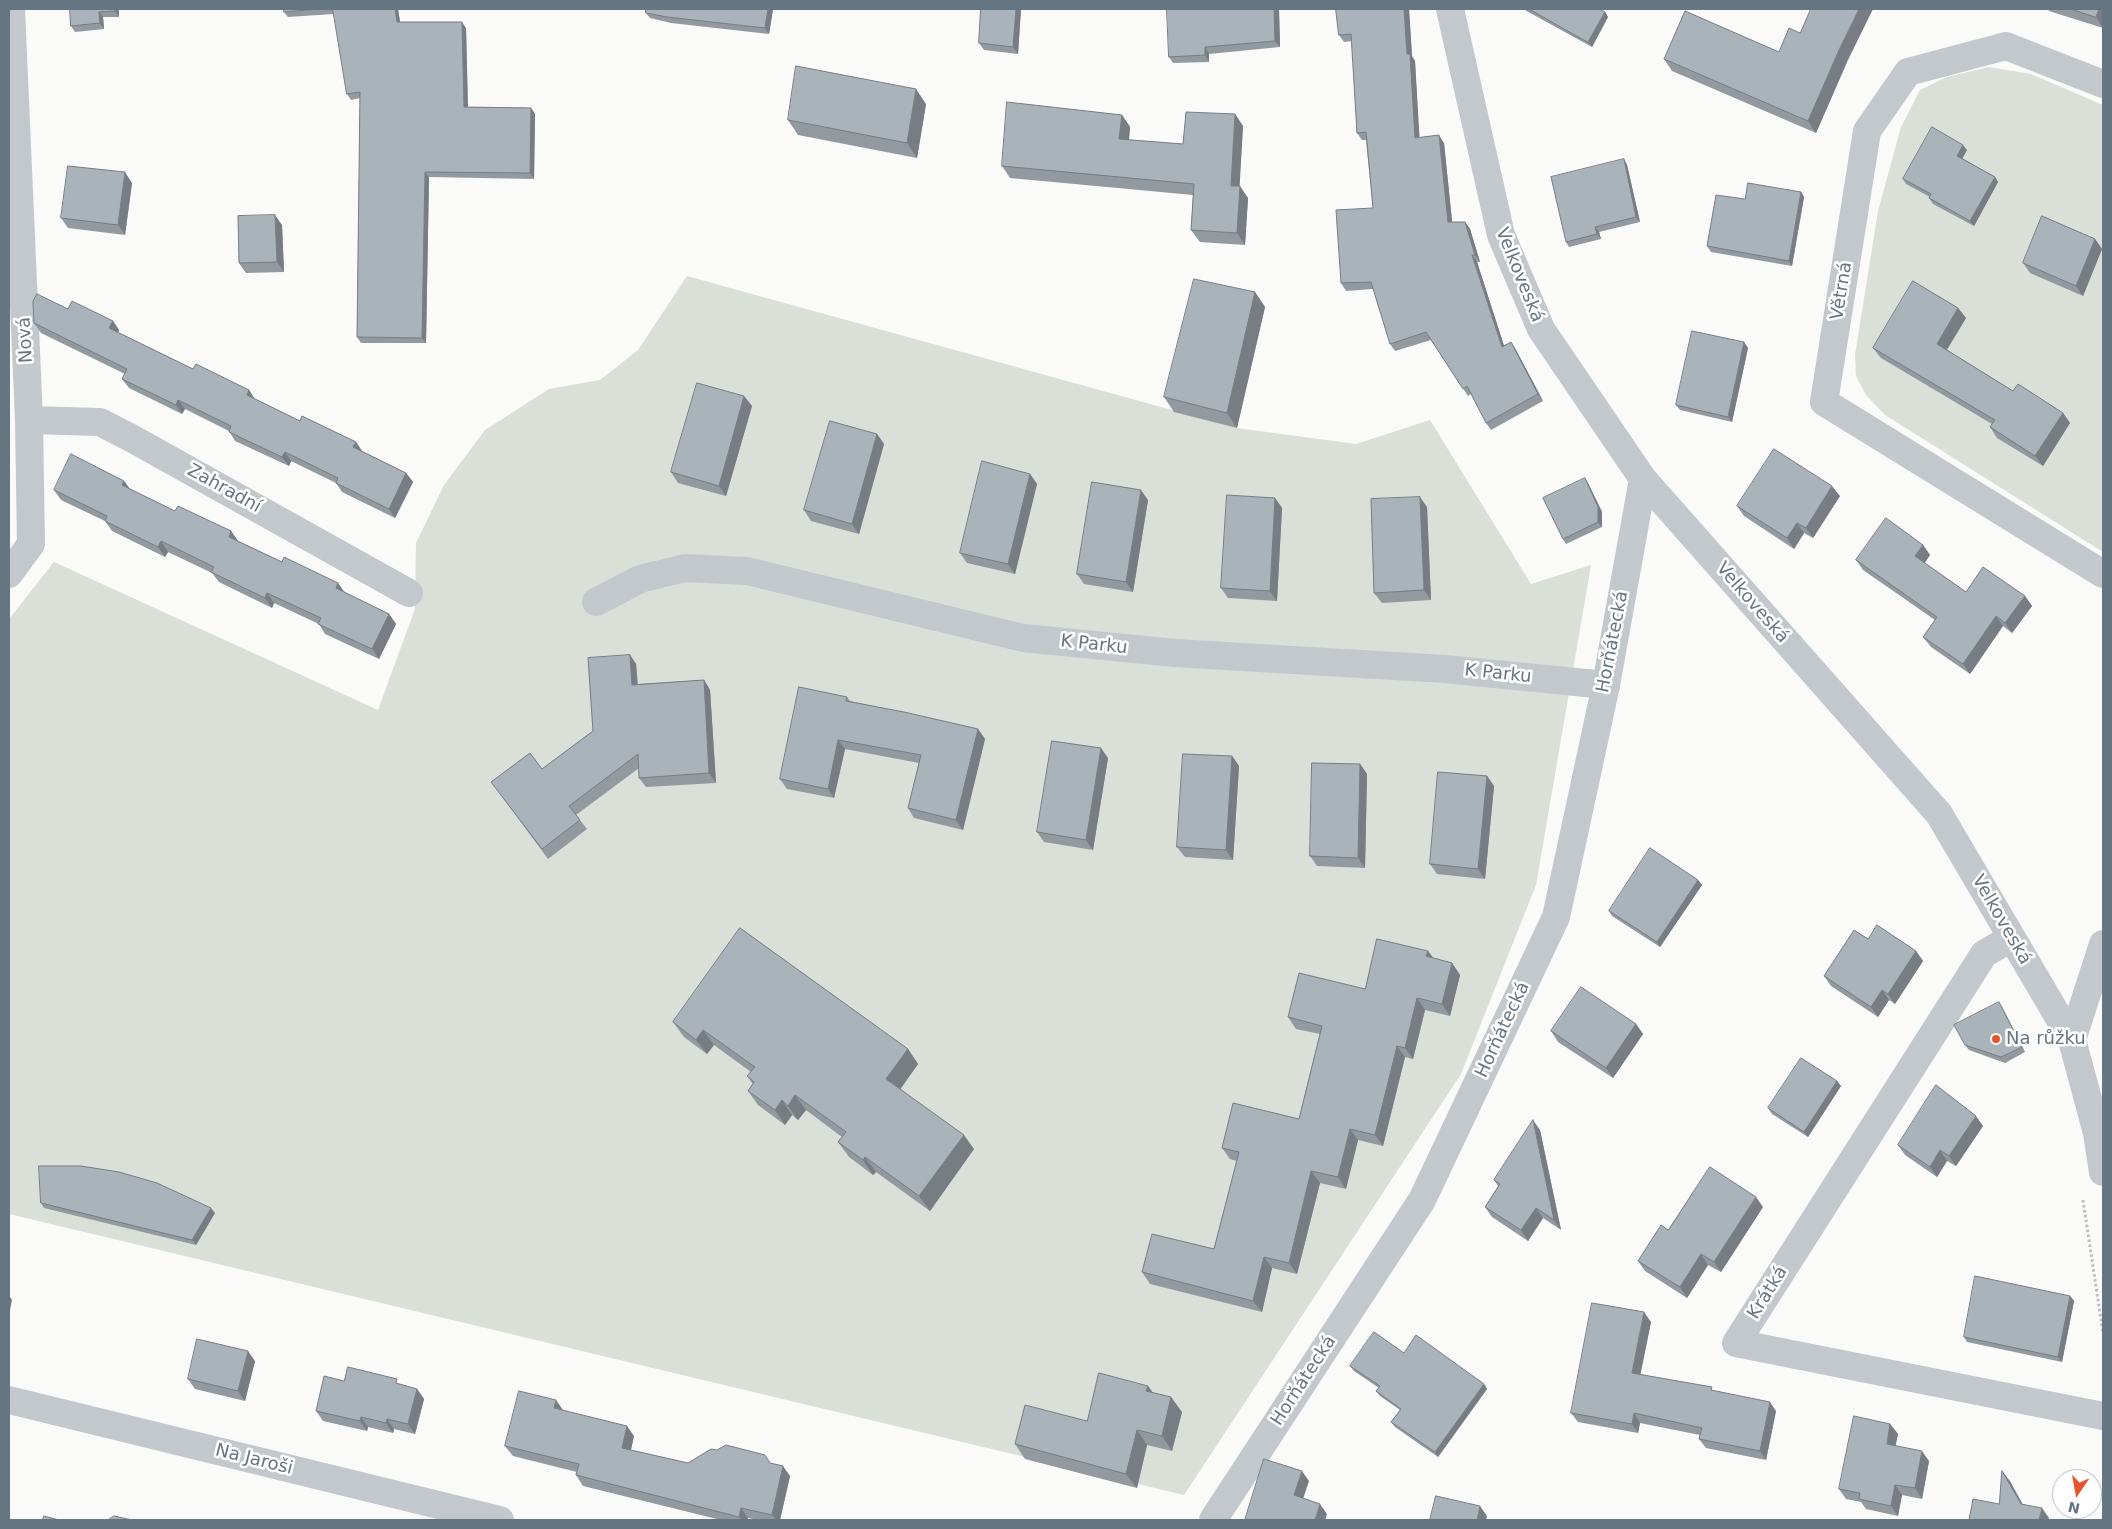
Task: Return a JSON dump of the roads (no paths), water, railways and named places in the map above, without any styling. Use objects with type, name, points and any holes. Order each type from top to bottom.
[{"type":"street","name":"Nová","points":[[9,574],[31,544],[29,420],[10,9]]},
{"type":"street","name":"Velkoveská","points":[[1450,9],[1501,235],[1541,329],[1643,479],[1939,814],[2072,1040],[2097,1133],[2103,1172]]},
{"type":"street","name":"Větrná","points":[[2103,84],[2006,46],[1908,72],[1867,131],[1824,402],[2103,574]]},
{"type":"street","name":"Zahradní","points":[[29,420],[100,422],[409,592]]},
{"type":"street","name":"Horňátecká","points":[[1213,1520],[1422,1200],[1556,917],[1606,686],[1643,479]]},
{"type":"street","name":"K Parku","points":[[596,602],[640,579],[685,568],[747,571],[1023,638],[1175,653],[1445,669],[1606,686]]},
{"type":"street","name":"Krátká","points":[[2011,938],[1984,954],[1736,1343],[2103,1416]]},
{"type":"street","points":[[2072,1040],[2103,944]]},
{"type":"street","name":"Na Jaroši","points":[[9,1400],[500,1520]]},
{"type":"place","name":"Na růžku","points":[[1996,1039]]}]
